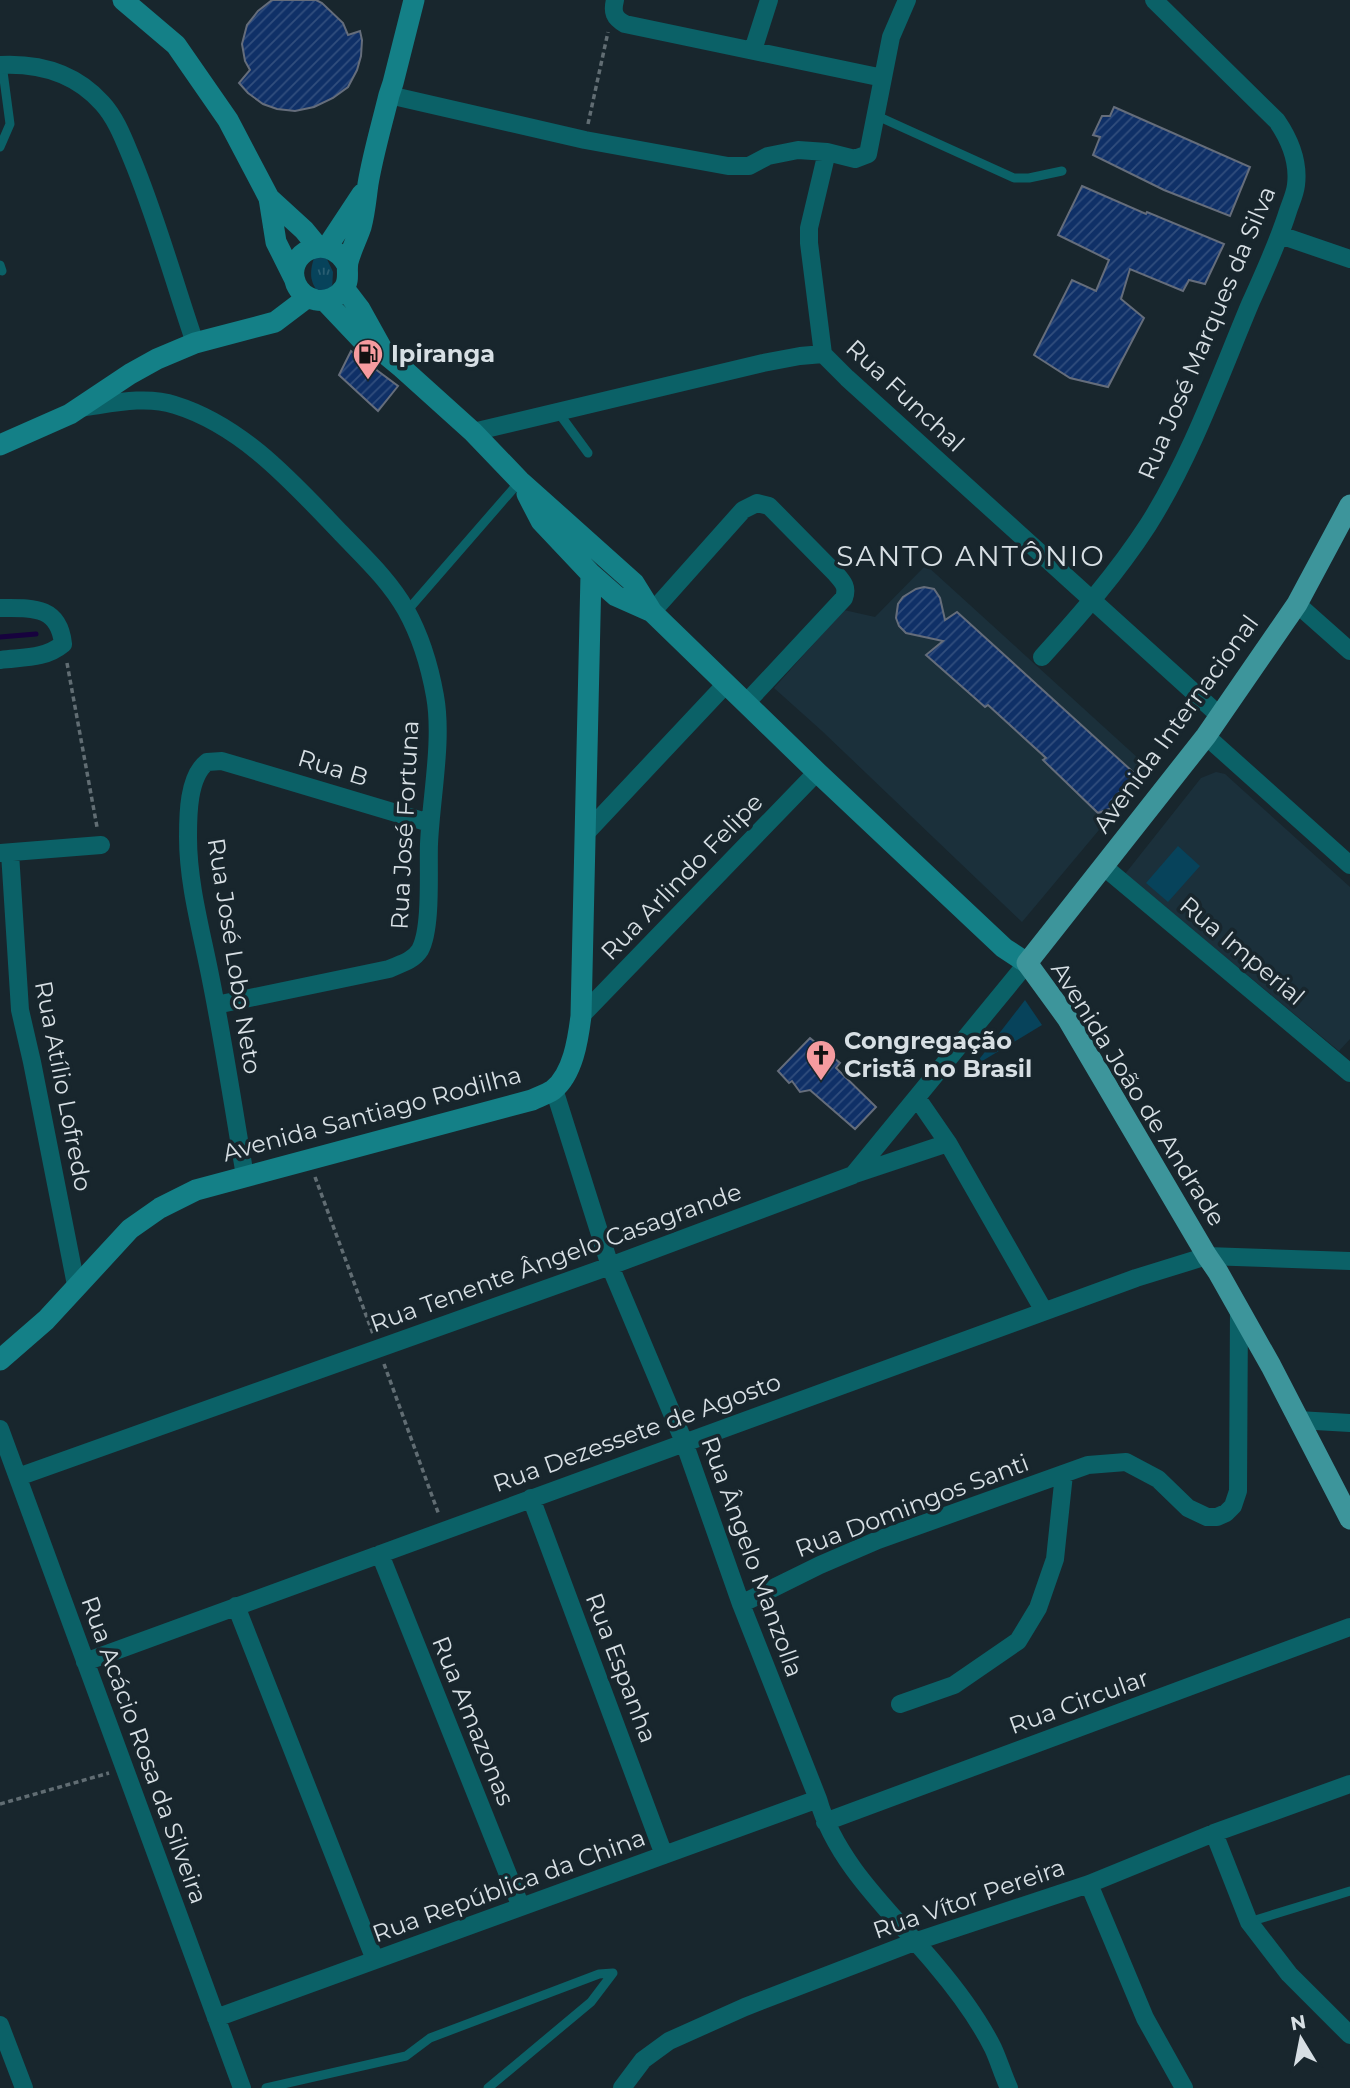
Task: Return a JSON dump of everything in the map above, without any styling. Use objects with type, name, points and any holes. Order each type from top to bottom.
[{"type":"main road","points":[[123,0],[169,38],[228,120],[269,198],[276,242],[297,286],[316,299]]},
{"type":"main road","points":[[0,445],[80,408],[157,359],[195,343],[275,322],[316,299],[336,297],[348,281],[347,265],[360,227],[368,183],[414,0]]},
{"type":"main road","points":[[294,278],[294,269],[303,254],[323,247],[368,183]]},
{"type":"main road","points":[[269,198],[323,247],[342,257],[347,265]]},
{"type":"main road","name":"Avenida João de Andrade","points":[[344,288],[360,309],[386,354]]},
{"type":"main road","name":"Avenida João de Andrade","points":[[316,299],[368,345],[386,354],[473,432],[520,481],[634,583],[648,605],[817,772],[1004,948],[1027,963],[1067,1018],[1239,1308],[1350,1519]]},
{"type":"main road","name":"Avenida João de Andrade","points":[[520,481],[541,521],[591,574],[617,596],[648,605]]},
{"type":"main road","name":"Avenida Internacional","points":[[1027,963],[1206,736],[1297,604],[1350,505]]},
{"type":"main road","name":"Avenida Santiago Rodilha","points":[[0,1360],[46,1320],[130,1229],[160,1208],[196,1189],[532,1100],[554,1089],[569,1068],[578,1045],[581,1016],[591,574]]},
{"type":"main road","points":[[590,614],[597,604],[606,598],[617,596]]},
{"type":"street","points":[[753,50],[769,0]]},
{"type":"street","points":[[389,95],[585,140],[735,166],[749,166],[780,152],[798,150],[862,158],[868,154],[891,37],[907,0]]},
{"type":"street","name":"Rua José Marques da Silva","points":[[1042,657],[1125,559],[1150,522],[1183,462],[1280,236],[1296,186],[1293,150],[1277,121],[1154,0]]},
{"type":"street","points":[[614,1],[614,15],[625,24],[883,78]]},
{"type":"street","points":[[1,64],[45,67],[68,76],[104,104],[120,131],[141,181],[195,343]]},
{"type":"street","points":[[823,354],[809,243],[827,152]]},
{"type":"street","points":[[1280,236],[1350,259]]},
{"type":"street","name":"Rua Funchal","points":[[473,432],[763,363],[823,354],[1220,716]]},
{"type":"street","name":"Rua José Fortuna","points":[[80,408],[152,400],[173,404],[197,413],[232,432],[264,457],[384,579],[407,611],[435,696],[438,726],[425,936],[419,951],[407,962],[389,969],[216,1005]]},
{"type":"street","points":[[648,605],[743,510],[757,503],[769,506],[836,574],[846,587],[846,593],[746,703]]},
{"type":"street","points":[[1297,604],[1350,651]]},
{"type":"street","points":[[0,608],[38,608],[56,620],[62,629],[63,644],[54,652],[0,660]]},
{"type":"street","points":[[585,834],[726,684]]},
{"type":"street","points":[[1206,736],[1350,865]]},
{"type":"street","name":"Rua B","points":[[222,761],[430,823]]},
{"type":"street","name":"Rua José Lobo Neto","points":[[222,761],[207,762],[197,774],[188,836],[190,867],[245,1176]]},
{"type":"street","name":"Rua Arlindo Felipe","points":[[581,1016],[817,772]]},
{"type":"street","points":[[5,853],[101,845]]},
{"type":"street","name":"Rua Atílio Lofredo","points":[[5,853],[20,1010],[33,1062],[76,1285]]},
{"type":"street","name":"Rua Imperial","points":[[1103,866],[1350,1073]]},
{"type":"street","name":"Rua Tenente Ângelo Casagrande","points":[[18,1478],[610,1266],[853,1175],[1027,963]]},
{"type":"street","name":"Rua Ângelo Manzolla","points":[[554,1089],[610,1266],[684,1442],[741,1604],[825,1822],[864,1883],[934,1963],[971,2011],[993,2048],[1009,2088]]},
{"type":"street","points":[[917,1098],[948,1143],[1044,1311]]},
{"type":"street","points":[[853,1175],[948,1143]]},
{"type":"street","name":"Rua Dezessete de Agosto","points":[[85,1662],[1136,1278],[1207,1256],[1350,1261]]},
{"type":"street","name":"Rua Domingos Santi","points":[[741,1604],[820,1565],[878,1541],[1088,1465],[1126,1462],[1158,1479],[1188,1508],[1199,1514],[1217,1517],[1226,1513],[1233,1506],[1238,1491],[1239,1308]]},
{"type":"street","points":[[1298,1420],[1350,1423]]},
{"type":"street","name":"Rua Acácio Rosa da Silveira","points":[[0,1429],[242,2088]]},
{"type":"street","points":[[900,1704],[954,1685],[1018,1641],[1038,1608],[1055,1559],[1064,1474]]},
{"type":"street","name":"Rua Espanha","points":[[531,1498],[664,1855]]},
{"type":"street","name":"Rua Amazonas","points":[[380,1554],[521,1907]]},
{"type":"street","points":[[236,1606],[375,1960]]},
{"type":"street","name":"Rua Circular","points":[[825,1822],[1350,1627]]},
{"type":"street","name":"Rua Vítor Pereira","points":[[621,2088],[643,2060],[669,2041],[745,2007],[914,1942],[1089,1884],[1214,1833],[1350,1783]]},
{"type":"street","name":"Rua República da China","points":[[216,2018],[818,1799]]},
{"type":"street","points":[[1214,1833],[1249,1922],[1289,1974],[1350,2035]]},
{"type":"street","points":[[1089,1884],[1145,2018],[1184,2088]]},
{"type":"street","points":[[0,2025],[24,2088]]},
{"type":"lane","points":[[0,147],[10,124],[1,64]]},
{"type":"lane","points":[[875,115],[1014,178],[1062,171]]},
{"type":"lane","points":[[557,412],[588,453]]},
{"type":"lane","points":[[407,611],[520,481]]},
{"type":"lane","points":[[1249,1922],[1350,1891]]},
{"type":"lane","points":[[267,2088],[406,2056],[430,2038],[599,1974],[613,1973],[591,2002],[488,2088]]},
{"type":"path","points":[[585,140],[614,1]]},
{"type":"path","points":[[63,644],[101,845]]},
{"type":"path","points":[[0,1804],[125,1769]]},
{"type":"shaded area","points":[[926,565],[1150,769],[1022,922],[774,688],[844,610],[875,617]]},
{"type":"shaded area","points":[[1216,772],[1225,774],[1350,887],[1350,1039],[1339,1051],[1125,874],[1201,778]]},
{"type":"green space","points":[[326,257],[333,272],[332,289],[321,296],[313,282],[311,269],[314,258]]},
{"type":"green space","points":[[1178,846],[1200,866],[1168,902],[1146,883]]},
{"type":"green space","points":[[1025,1000],[1042,1025],[974,1066]]},
{"type":"building","points":[[272,0],[316,0],[343,23],[348,35],[360,31],[361,56],[348,87],[314,107],[295,111],[263,104],[239,83],[250,70],[245,61],[242,44],[247,25],[258,11]]},
{"type":"building","points":[[1114,107],[1250,167],[1230,216],[1164,190],[1093,155],[1100,137],[1093,135],[1102,116],[1110,116]]},
{"type":"building","points":[[1082,186],[1224,244],[1205,284],[1189,280],[1183,291],[1130,269],[1121,299],[1144,318],[1108,387],[1070,378],[1034,355],[1072,280],[1096,291],[1109,260],[1058,235]]},
{"type":"building","name":"Ipiranga","points":[[351,351],[398,386],[378,411],[339,375]]},
{"type":"building","points":[[924,587],[934,589],[940,598],[945,620],[957,612],[1133,772],[1112,808],[1098,813],[1043,760],[1046,758],[988,705],[985,707],[926,655],[943,641],[906,633],[899,626],[896,618],[898,604],[903,597]]},
{"type":"building","name":"Congregação Cristã no Brasil","points":[[810,1038],[840,1063],[836,1068],[876,1107],[855,1129],[810,1090],[800,1092],[792,1081],[789,1083],[778,1071]]},
{"type":"waterway","points":[[0,637],[36,634]]},
{"type":"place","name":"Ipiranga","points":[[368,381]]},
{"type":"place","name":"Congregação Cristã no Brasil","points":[[821,1082]]},
{"type":"district","name":"SANTO ANTÔNIO","points":[[971,556]]}]
